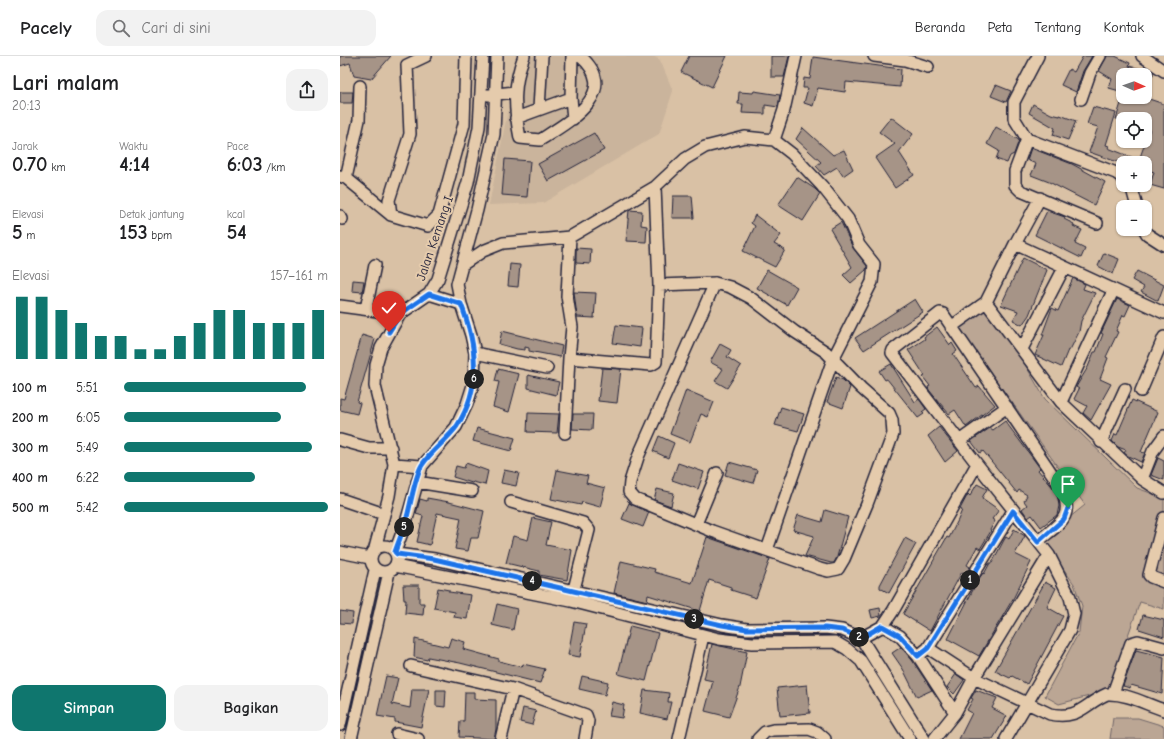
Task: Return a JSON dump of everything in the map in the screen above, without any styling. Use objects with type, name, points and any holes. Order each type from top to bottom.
[{"type":"street","points":[[391,215],[389,200],[410,134],[407,65],[426,56]]},
{"type":"street","points":[[360,86],[359,120],[343,177],[391,215],[428,226],[439,215],[464,124],[466,56]]},
{"type":"street","name":"Jalan Kemang I","points":[[375,548],[384,514],[394,464],[391,448],[381,416],[375,386],[376,365],[381,348],[400,314],[429,294],[438,279],[454,223],[468,182],[479,127],[483,56]]},
{"type":"street","points":[[351,739],[396,553],[422,466],[456,427],[467,404],[474,382],[475,353],[457,284],[477,210],[494,134],[497,56]]},
{"type":"street","points":[[524,56],[517,74],[515,92],[516,118],[520,138],[540,140],[573,119],[596,92],[597,80],[591,66],[580,56]]},
{"type":"street","points":[[539,109],[542,56]]},
{"type":"street","points":[[572,56],[571,98],[573,119]]},
{"type":"street","points":[[774,140],[784,110],[796,56]]},
{"type":"street","points":[[874,56],[905,60],[928,67]]},
{"type":"street","points":[[1038,56],[1014,102],[1014,118],[1027,139],[1116,173]]},
{"type":"street","points":[[1081,99],[1090,73],[1100,56]]},
{"type":"street","points":[[1142,56],[1164,71]]},
{"type":"street","points":[[480,95],[515,92]]},
{"type":"street","points":[[516,118],[571,98]]},
{"type":"street","points":[[463,260],[503,243],[570,237],[656,187],[685,159],[705,147],[745,137],[774,140],[792,154],[835,202],[848,219],[859,245],[874,264],[874,276],[834,359],[767,550]]},
{"type":"street","points":[[1027,139],[1015,171],[1015,185],[1021,191],[1097,223]]},
{"type":"street","points":[[568,358],[654,364],[656,362],[659,285],[656,187]]},
{"type":"street","points":[[951,327],[982,305],[1040,198]]},
{"type":"street","points":[[460,206],[477,210]]},
{"type":"street","points":[[1150,236],[1164,245]]},
{"type":"street","points":[[565,433],[568,358],[572,327],[567,296],[570,237]]},
{"type":"street","points":[[1015,244],[1113,291],[1164,313]]},
{"type":"street","points":[[366,309],[376,265]]},
{"type":"street","points":[[1022,349],[1064,268]]},
{"type":"street","points":[[659,285],[715,283],[730,287],[751,298],[834,359],[860,388],[889,413],[893,426],[890,441],[867,504],[844,559],[838,568],[828,571],[820,569],[767,550],[635,500],[629,492],[629,487],[641,450],[715,283]]},
{"type":"street","points":[[1061,402],[1113,291]]},
{"type":"street","points":[[429,294],[461,304]]},
{"type":"street","points":[[982,305],[1022,349],[1061,402],[1101,442],[1142,479],[1164,493]]},
{"type":"street","points":[[340,306],[400,314]]},
{"type":"street","points":[[1006,739],[1070,630],[1074,614],[1070,597],[1049,555],[1038,542],[1013,511],[959,441],[892,351],[940,313],[1007,407],[1061,487],[1067,500],[1067,514],[1064,519],[1038,542]]},
{"type":"street","points":[[1141,391],[1164,337]]},
{"type":"street","points":[[475,353],[547,368]]},
{"type":"street","points":[[1101,442],[1125,389]]},
{"type":"street","points":[[959,441],[1007,407]]},
{"type":"street","points":[[1142,479],[1153,451],[1164,436]]},
{"type":"street","points":[[340,440],[369,448],[391,448]]},
{"type":"street","points":[[394,464],[422,466]]},
{"type":"street","points":[[861,638],[882,626],[893,612],[977,464]]},
{"type":"street","points":[[696,524],[717,473]]},
{"type":"street","points":[[417,482],[472,491]]},
{"type":"street","points":[[340,499],[384,514]]},
{"type":"street","points":[[511,502],[583,523],[587,526],[589,530],[572,596]]},
{"type":"street","points":[[918,656],[928,648],[1013,511]]},
{"type":"street","points":[[1164,518],[1149,575],[1164,582]]},
{"type":"street","points":[[910,739],[861,661],[847,649],[835,642],[752,643],[703,636],[572,596],[434,559],[396,553],[388,546],[379,546],[375,548],[370,558],[372,566],[375,570],[384,573],[392,569],[572,596],[722,625],[754,629],[825,628],[842,630],[861,638],[930,738],[955,713],[974,678],[1049,555]]},
{"type":"street","points":[[340,552],[370,558]]},
{"type":"street","points":[[340,725],[342,700],[375,570]]},
{"type":"street","points":[[882,626],[900,636],[918,656],[955,713]]},
{"type":"street","points":[[678,739],[703,636]]},
{"type":"street","points":[[1113,693],[1131,643],[1138,641],[1164,648]]},
{"type":"street","points":[[928,648],[974,678],[1050,714],[1074,715],[1100,697],[1113,693],[1130,697],[1142,703],[1164,710]]},
{"type":"street","points":[[411,666],[513,689],[586,715],[588,721],[585,739]]},
{"type":"street","points":[[501,739],[513,689]]},
{"type":"street","points":[[758,739],[765,732],[773,730],[808,729],[818,732],[825,739]]},
{"type":"street","points":[[397,734],[418,739]]},
{"type":"shaded area","points":[[519,56],[653,56],[660,60],[673,91],[659,134],[543,203],[489,205]]},
{"type":"shaded area","points":[[988,306],[1019,354],[1045,399],[1137,488],[1164,498],[1164,609],[1140,602],[1108,691],[1059,704],[1045,696],[1079,632],[1082,606],[1074,584],[1043,539],[1085,505],[959,328]]},
{"type":"shaded area","points":[[1113,718],[1138,718],[1164,726],[1164,739],[1110,739]]},
{"type":"building","points":[[340,56],[391,56],[371,79],[354,76],[350,63],[340,66]]},
{"type":"building","points":[[689,56],[727,56],[712,87],[681,72]]},
{"type":"building","points":[[771,56],[789,56],[784,77],[771,77]]},
{"type":"building","points":[[1083,56],[1092,56],[1083,71],[1076,92],[1061,85],[1069,69],[1074,72]]},
{"type":"building","points":[[1107,56],[1115,56],[1130,63],[1129,66],[1137,68],[1116,68],[1116,90],[1109,88],[1112,79],[1099,71]]},
{"type":"building","points":[[813,57],[901,69],[900,87],[846,82],[845,92],[818,88],[813,106],[804,103],[808,88],[803,88],[804,78],[810,79]]},
{"type":"building","points":[[996,85],[1011,91],[1006,102],[991,96]]},
{"type":"building","points":[[754,91],[780,95],[778,107],[765,105],[765,114],[742,113],[743,104],[738,104],[739,92],[753,93]]},
{"type":"building","points":[[340,92],[353,92],[352,103],[340,103]]},
{"type":"building","points":[[1152,100],[1164,104],[1164,189],[1152,186],[1154,172],[1152,171],[1152,156],[1140,156],[1143,148],[1152,148],[1152,112],[1118,112],[1121,104],[1152,104]]},
{"type":"building","points":[[1033,104],[1051,114],[1060,115],[1076,121],[1068,140],[1053,135],[1055,128],[1029,113]]},
{"type":"building","points":[[1093,107],[1116,113],[1106,145],[1109,146],[1108,148],[1129,156],[1116,156],[1116,162],[1089,152],[1098,127],[1087,124]]},
{"type":"building","points":[[891,117],[913,134],[899,152],[914,175],[895,188],[875,158],[895,144],[879,132]]},
{"type":"building","points":[[996,127],[1019,140],[1014,154],[1010,156],[1007,163],[996,159],[999,151],[987,144]]},
{"type":"building","points":[[803,128],[833,155],[844,150],[853,169],[843,176],[837,167],[824,175],[816,166],[821,162],[796,139]]},
{"type":"building","points":[[594,133],[604,150],[548,181],[538,164]]},
{"type":"building","points":[[1031,148],[1072,164],[1105,182],[1094,205],[1049,182],[1031,175],[1036,164],[1027,160]]},
{"type":"building","points":[[505,159],[530,161],[527,197],[502,195]]},
{"type":"building","points":[[797,177],[820,194],[803,221],[778,205]]},
{"type":"building","points":[[673,196],[692,196],[694,218],[672,218]]},
{"type":"building","points":[[629,210],[642,211],[641,225],[647,226],[646,242],[626,241]]},
{"type":"building","points":[[1047,211],[1065,217],[1064,219],[1074,224],[1073,226],[1082,230],[1075,244],[1085,249],[1081,258],[1035,235]]},
{"type":"building","points":[[755,215],[781,235],[774,244],[785,250],[775,267],[743,251],[755,226],[751,223]]},
{"type":"building","points":[[841,222],[853,248],[867,266],[866,270],[851,283],[843,275],[852,267],[830,229]]},
{"type":"building","points":[[576,248],[591,249],[590,264],[576,263]]},
{"type":"building","points":[[1104,253],[1119,259],[1113,274],[1098,266]]},
{"type":"building","points":[[1023,258],[1047,270],[1029,315],[1022,325],[1013,320],[1018,311],[1001,305]]},
{"type":"building","points":[[510,264],[520,265],[518,287],[508,286]]},
{"type":"building","points":[[767,270],[797,287],[787,305],[757,288]]},
{"type":"building","points":[[1137,271],[1164,285],[1158,301],[1141,292],[1144,287],[1132,280]]},
{"type":"building","points":[[1073,278],[1085,284],[1083,289],[1095,293],[1081,321],[1079,332],[1070,350],[1068,350],[1061,367],[1035,355],[1044,335],[1042,335],[1052,308],[1058,311]]},
{"type":"building","points":[[353,280],[364,281],[362,292],[352,291]]},
{"type":"building","points":[[574,292],[596,293],[594,318],[577,317]]},
{"type":"building","points":[[915,299],[923,312],[864,350],[855,338]]},
{"type":"building","points":[[1117,299],[1130,305],[1125,316],[1123,315],[1116,331],[1118,332],[1106,357],[1108,358],[1100,379],[1111,384],[1091,420],[1083,413],[1087,406],[1074,399],[1079,389],[1076,387],[1088,367],[1094,352],[1096,352],[1103,334],[1101,333]]},
{"type":"building","points":[[616,325],[642,328],[640,347],[613,343]]},
{"type":"building","points":[[937,327],[950,345],[952,343],[957,351],[953,354],[976,388],[979,386],[995,405],[966,427],[955,410],[949,414],[929,390],[928,387],[930,386],[923,377],[925,376],[908,350],[925,339],[924,337]]},
{"type":"building","points":[[502,331],[562,346],[560,357],[529,351],[529,348],[525,347],[525,350],[499,344]]},
{"type":"building","points":[[362,335],[375,339],[357,402],[360,403],[357,414],[340,410],[340,398],[344,399]]},
{"type":"building","points":[[720,344],[731,350],[727,357],[741,366],[727,388],[715,381],[723,369],[710,362]]},
{"type":"building","points":[[891,364],[915,402],[919,399],[926,409],[922,412],[924,414],[918,418],[879,371]]},
{"type":"building","points":[[602,368],[621,369],[617,403],[598,401]]},
{"type":"building","points":[[498,369],[519,374],[509,412],[493,407],[499,382],[495,381]]},
{"type":"building","points":[[528,375],[559,382],[556,395],[528,388]]},
{"type":"building","points":[[836,377],[843,380],[850,387],[843,408],[827,402]]},
{"type":"building","points":[[686,390],[714,402],[708,417],[701,414],[690,442],[670,434]]},
{"type":"building","points":[[1132,400],[1158,412],[1141,452],[1145,453],[1141,462],[1128,456],[1124,453],[1126,450],[1118,447],[1112,441],[1115,434],[1117,435]]},
{"type":"building","points":[[781,407],[804,414],[798,431],[775,425]]},
{"type":"building","points":[[528,413],[559,414],[557,433],[527,432]]},
{"type":"building","points":[[573,414],[593,414],[592,430],[572,429]]},
{"type":"building","points":[[1005,421],[1040,468],[1038,470],[1055,490],[1059,506],[1057,515],[1041,527],[1032,515],[1028,518],[1022,509],[1027,505],[1024,501],[1027,495],[1019,490],[1017,493],[983,451],[980,453],[971,441],[990,428],[993,430]]},
{"type":"building","points":[[939,427],[958,451],[945,462],[928,436]]},
{"type":"building","points":[[477,428],[515,438],[511,451],[473,441]]},
{"type":"building","points":[[659,436],[674,443],[668,458],[653,451]]},
{"type":"building","points":[[1158,458],[1164,461],[1164,480],[1151,475]]},
{"type":"building","points":[[729,462],[757,470],[753,483],[725,475]]},
{"type":"building","points":[[466,463],[488,471],[485,485],[472,483],[453,477],[456,466],[464,468]]},
{"type":"building","points":[[678,463],[704,472],[698,489],[672,480]]},
{"type":"building","points":[[504,470],[519,473],[516,486],[501,483]]},
{"type":"building","points":[[557,470],[588,476],[586,483],[605,488],[600,507],[582,502],[581,505],[551,499]]},
{"type":"building","points":[[977,484],[987,489],[982,498],[999,510],[992,519],[995,521],[990,530],[991,531],[980,549],[977,547],[967,565],[970,567],[966,574],[962,572],[930,631],[903,614],[947,537],[949,538],[962,510],[960,509],[968,494],[970,496]]},
{"type":"building","points":[[657,489],[674,493],[671,506],[654,500]]},
{"type":"building","points":[[427,498],[484,511],[478,538],[471,538],[468,551],[455,549],[461,518],[437,513],[430,545],[417,542],[423,516],[416,514],[420,499],[427,501]]},
{"type":"building","points":[[629,503],[649,512],[643,527],[622,519]]},
{"type":"building","points":[[825,510],[848,517],[834,563],[805,556],[814,536],[793,530],[798,515],[822,522]]},
{"type":"building","points":[[533,518],[551,522],[546,545],[572,550],[567,580],[539,575],[539,571],[506,563],[513,536],[528,540]]},
{"type":"building","points":[[1014,529],[1025,536],[1015,554],[1031,562],[1014,597],[979,656],[948,639],[978,580],[983,573],[984,574],[990,563],[992,563],[1006,537],[1009,539]]},
{"type":"building","points":[[707,537],[770,559],[756,598],[731,590],[731,587],[709,580],[700,611],[648,595],[647,601],[614,593],[621,561],[655,569],[654,572],[692,583]]},
{"type":"building","points":[[905,538],[916,544],[889,593],[880,588],[880,585]]},
{"type":"building","points":[[1045,582],[1056,588],[1047,607],[1063,616],[1027,684],[1012,676],[1010,678],[995,671]]},
{"type":"building","points":[[403,585],[419,585],[419,603],[424,603],[423,615],[405,613],[406,600],[404,600]]},
{"type":"building","points":[[438,588],[449,590],[449,592],[471,595],[467,619],[454,617],[455,612],[434,608]]},
{"type":"building","points":[[497,604],[517,609],[513,630],[492,625]]},
{"type":"building","points":[[880,608],[881,616],[872,618],[870,610]]},
{"type":"building","points":[[340,611],[353,613],[352,624],[340,623]]},
{"type":"building","points":[[1143,615],[1164,620],[1164,637],[1139,629]]},
{"type":"building","points":[[574,622],[586,624],[580,657],[568,655]]},
{"type":"building","points":[[630,626],[658,633],[646,681],[618,674]]},
{"type":"building","points":[[451,638],[465,642],[463,649],[499,659],[499,661],[522,667],[523,664],[545,669],[540,683],[460,663],[428,657],[427,660],[414,657],[415,639],[448,647]]},
{"type":"building","points":[[712,644],[747,652],[740,687],[729,717],[705,711],[713,681],[704,679]]},
{"type":"building","points":[[901,647],[912,660],[932,690],[917,697],[903,669],[892,653]]},
{"type":"building","points":[[1136,650],[1164,657],[1162,694],[1131,685],[1130,688],[1123,686]]},
{"type":"building","points":[[956,674],[964,680],[954,694],[947,687]]},
{"type":"building","points":[[386,676],[398,678],[392,704],[410,708],[412,689],[429,689],[421,727],[395,722],[395,719],[377,716]]},
{"type":"building","points":[[582,676],[608,682],[605,695],[579,689]]},
{"type":"building","points":[[807,685],[810,713],[780,716],[777,688]]},
{"type":"building","points":[[436,690],[446,690],[445,707],[436,706]]},
{"type":"building","points":[[644,690],[669,693],[668,702],[671,702],[667,719],[640,713]]},
{"type":"building","points":[[976,690],[997,698],[992,708],[1007,716],[993,739],[959,739],[972,713],[967,710],[973,699],[971,698]]},
{"type":"building","points":[[465,692],[474,692],[474,699],[496,700],[496,729],[494,739],[459,737],[460,721],[464,721]]},
{"type":"building","points":[[612,702],[624,705],[622,718],[609,716]]},
{"type":"building","points":[[523,708],[536,711],[532,725],[520,722]]},
{"type":"route","points":[[389,332],[400,314],[429,294],[461,304],[475,353],[474,382],[467,404],[456,427],[422,466],[407,518],[395,552],[397,554],[434,559],[652,610],[747,629],[775,630],[825,628],[842,630],[861,638],[882,626],[900,636],[918,656],[928,648],[1013,511],[1038,542],[1064,519],[1068,508]]}]
